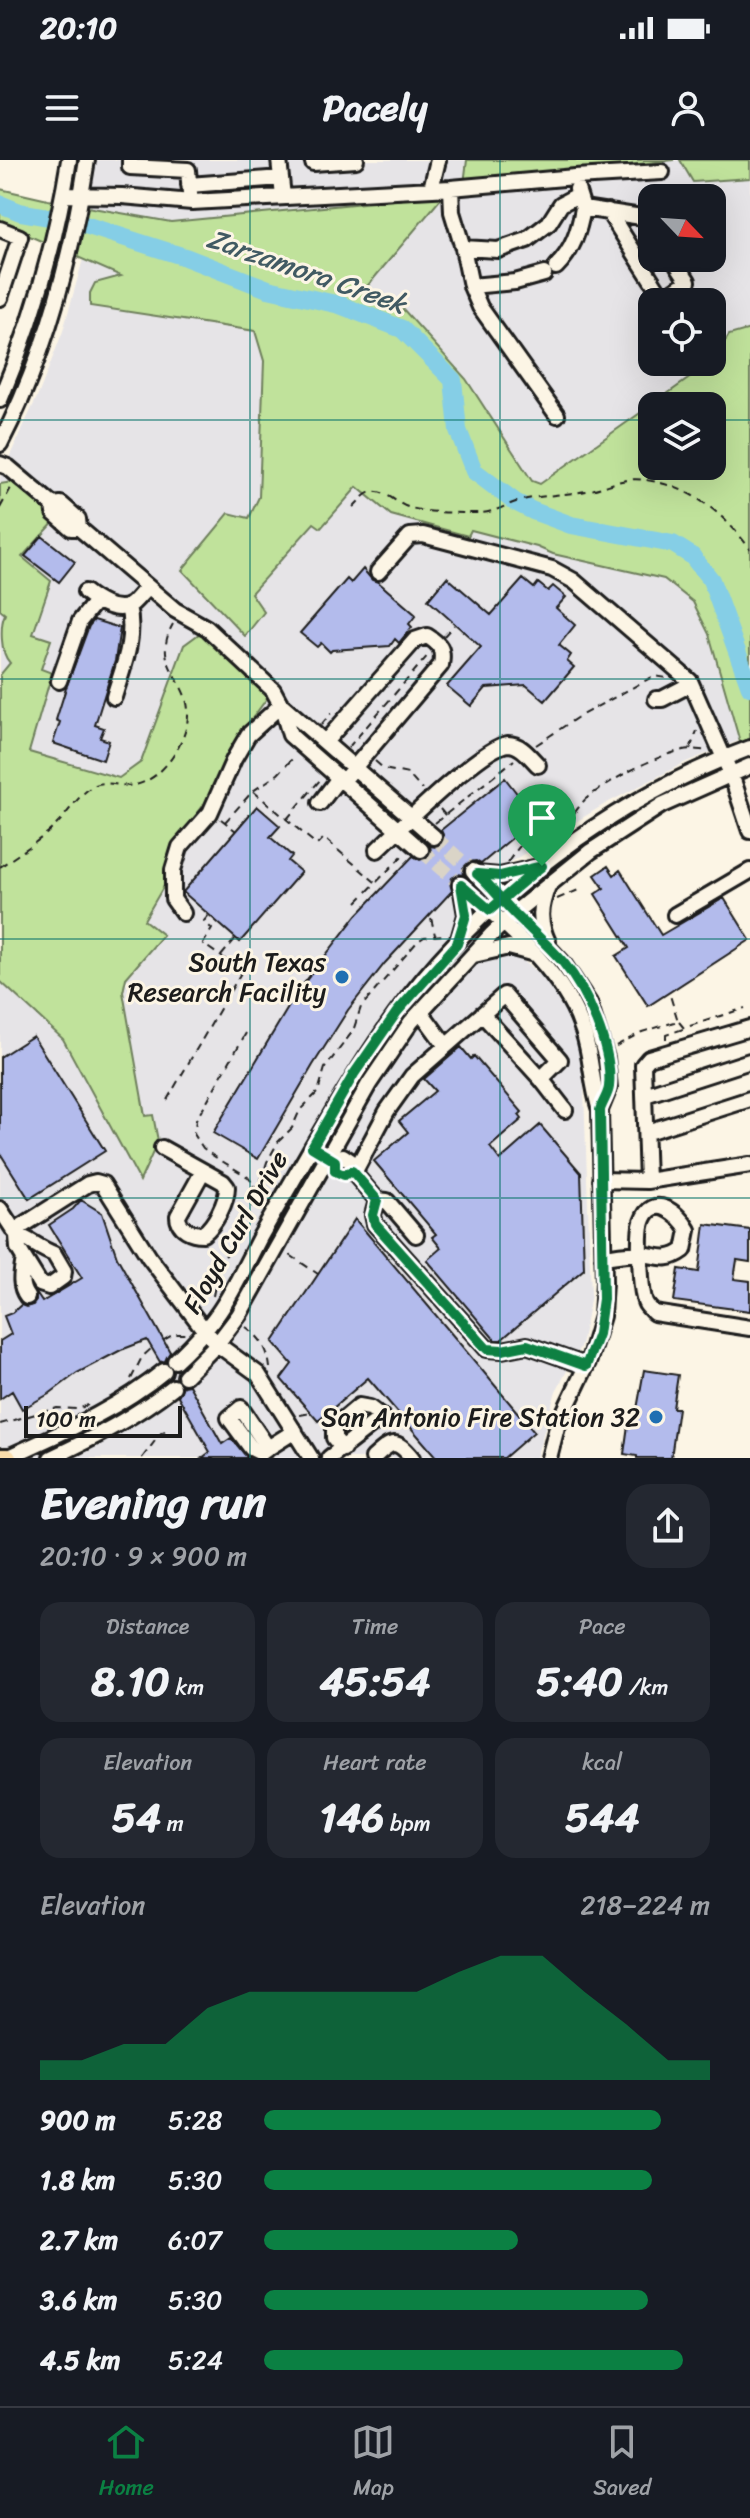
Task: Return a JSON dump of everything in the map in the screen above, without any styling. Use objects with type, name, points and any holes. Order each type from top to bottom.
[{"type":"main road","points":[[0,1458],[6,1458]]},
{"type":"street","points":[[0,400],[28,326],[63,195],[69,160]]},
{"type":"street","points":[[0,444],[30,377],[46,331],[82,196],[87,160]]},
{"type":"street","points":[[130,160],[130,167],[188,170],[192,202]]},
{"type":"street","points":[[279,160],[283,197]]},
{"type":"street","points":[[313,163],[356,160]]},
{"type":"street","points":[[431,189],[438,160]]},
{"type":"street","points":[[63,195],[192,202],[451,188],[662,172]]},
{"type":"street","points":[[471,286],[515,282],[550,271],[569,255],[576,238],[580,202],[575,177]]},
{"type":"street","points":[[189,185],[281,178]]},
{"type":"street","points":[[451,188],[452,212],[471,286],[480,307],[557,415]]},
{"type":"street","points":[[463,248],[498,250],[527,240],[549,223],[561,204],[580,202],[638,216]]},
{"type":"street","points":[[608,211],[638,258]]},
{"type":"street","points":[[0,229],[20,237],[0,298]]},
{"type":"street","points":[[647,272],[663,298],[688,281],[682,272]]},
{"type":"street","points":[[0,464],[8,467],[53,505],[61,504],[78,519],[79,528],[148,587],[181,614],[216,636],[273,690],[290,735],[398,830],[415,849]]},
{"type":"street","points":[[378,572],[410,536],[423,535],[552,569],[574,581],[686,682],[722,752],[750,831]]},
{"type":"street","points":[[59,681],[90,597],[112,606],[128,606],[148,587]]},
{"type":"street","points":[[114,697],[132,636],[128,606]]},
{"type":"street","points":[[320,737],[415,640],[427,636],[439,642],[443,653],[441,665],[354,767],[337,776],[320,803]]},
{"type":"street","points":[[281,705],[412,817],[434,831]]},
{"type":"street","points":[[183,913],[173,899],[173,870],[180,847],[210,813],[248,735],[281,705]]},
{"type":"street","points":[[377,850],[457,777],[496,748],[510,744],[525,752],[538,765]]},
{"type":"street","name":"Floyd Curl Drive","points":[[6,1458],[98,1416],[147,1385],[205,1331],[224,1305],[354,1074],[397,1012],[490,910],[581,836],[654,790],[722,752],[749,748]]},
{"type":"street","name":"Floyd Curl Drive","points":[[185,1376],[217,1344],[239,1315],[331,1158],[369,1084],[421,1012],[473,955],[509,918],[550,893],[591,851],[662,805],[750,766]]},
{"type":"street","points":[[542,866],[500,876],[475,873],[502,899],[509,918],[534,955],[554,975],[581,1023],[600,1110],[602,1316],[586,1366],[557,1427],[549,1458]]},
{"type":"street","points":[[675,915],[750,871]]},
{"type":"street","points":[[457,944],[466,915],[460,884],[490,910],[509,918],[554,953],[574,977],[589,1003],[600,1036],[609,1088],[600,1110]]},
{"type":"street","points":[[550,893],[540,914],[542,929],[554,953]]},
{"type":"street","points":[[473,955],[509,947],[534,955]]},
{"type":"street","points":[[353,1172],[387,1111],[412,1076],[504,995],[560,1060],[541,1079]]},
{"type":"street","points":[[421,1012],[446,1046]]},
{"type":"street","points":[[482,1014],[565,1110]]},
{"type":"street","points":[[647,1181],[643,1065],[649,1058],[750,1028]]},
{"type":"street","points":[[645,1095],[750,1061]]},
{"type":"street","points":[[647,1132],[750,1099]]},
{"type":"street","points":[[312,1147],[331,1158],[343,1156],[352,1162],[353,1172],[377,1200],[387,1201],[416,1235]]},
{"type":"street","points":[[162,1148],[203,1164]]},
{"type":"street","points":[[601,1180],[647,1181],[750,1165]]},
{"type":"street","points":[[15,1233],[88,1184],[103,1184],[149,1257],[205,1331],[217,1344],[258,1374],[311,1458]]},
{"type":"street","points":[[377,1200],[373,1215],[375,1224],[487,1349],[502,1350],[527,1345],[586,1366]]},
{"type":"street","points":[[0,1209],[15,1233],[18,1248],[40,1284],[49,1287],[63,1277],[64,1271],[54,1254],[40,1250],[32,1241],[15,1233]]},
{"type":"street","points":[[603,1257],[640,1253],[644,1302],[654,1313],[750,1328]]},
{"type":"street","points":[[24,1258],[21,1290],[27,1297]]},
{"type":"street","points":[[51,1458],[106,1432],[173,1387]]},
{"type":"street","points":[[329,1458],[343,1449],[382,1417],[370,1408],[359,1406],[334,1427],[334,1438],[343,1449]]},
{"type":"street","points":[[229,1418],[241,1408],[268,1448],[295,1431]]},
{"type":"street","points":[[373,1458],[396,1443],[412,1458]]},
{"type":"path","points":[[353,507],[366,494],[375,492],[388,495],[412,509],[492,512],[536,497],[597,489],[616,481],[635,478],[655,481],[705,502],[717,511],[750,549]]},
{"type":"path","points":[[0,508],[14,483]]},
{"type":"path","points":[[0,867],[51,830],[91,787],[103,782],[133,786],[156,778],[166,767],[187,723],[183,691],[170,669],[166,645],[168,633],[181,614]]},
{"type":"path","points":[[341,756],[454,625]]},
{"type":"path","points":[[434,831],[445,815],[525,752],[578,717],[654,676],[686,682]]},
{"type":"path","points":[[320,737],[331,713]]},
{"type":"path","points":[[690,749],[697,726]]},
{"type":"path","points":[[354,741],[384,769],[408,774],[425,793]]},
{"type":"path","points":[[225,822],[253,791],[278,774],[302,746]]},
{"type":"path","points":[[504,868],[524,840],[569,819],[588,797],[645,764],[690,749],[722,752]]},
{"type":"path","points":[[287,819],[337,776]]},
{"type":"path","points":[[253,791],[317,845],[324,838],[375,882]]},
{"type":"path","points":[[437,806],[449,820]]},
{"type":"path","points":[[216,814],[236,831]]},
{"type":"path","points":[[357,902],[375,882],[415,849]]},
{"type":"path","points":[[550,893],[581,889]]},
{"type":"path","points":[[167,1100],[242,971],[203,944],[212,929],[204,921],[209,915]]},
{"type":"path","points":[[431,918],[435,935]]},
{"type":"path","points":[[213,1296],[218,1269],[251,1211],[267,1162],[278,1142],[292,1128],[300,1110],[318,1092],[325,1068],[353,1031],[361,1007],[417,942],[443,935]]},
{"type":"path","points":[[221,957],[236,938]]},
{"type":"path","points":[[669,992],[678,1021],[684,1028]]},
{"type":"path","points":[[666,1042],[666,1035],[745,1008]]},
{"type":"path","points":[[615,1047],[642,1032],[678,1021]]},
{"type":"path","points":[[246,1033],[196,1120],[194,1134],[203,1148],[248,1177],[250,1184]]},
{"type":"path","points":[[203,1148],[203,1164]]},
{"type":"path","points":[[243,1182],[258,1189]]},
{"type":"path","points":[[290,1255],[318,1274]]},
{"type":"path","points":[[241,1326],[256,1335],[264,1345],[271,1371]]},
{"type":"path","points":[[164,1340],[174,1334],[190,1335]]},
{"type":"path","points":[[130,1380],[142,1357],[152,1348]]},
{"type":"path","points":[[0,1424],[57,1408],[78,1409],[97,1401]]},
{"type":"path","points":[[296,1414],[311,1413]]},
{"type":"path","points":[[142,1458],[161,1433],[170,1428]]},
{"type":"shaded area","points":[[93,160],[750,160],[750,392],[726,401],[726,392],[638,392],[638,417],[550,488],[532,481],[466,380],[364,290],[443,196],[171,222],[87,207]]},
{"type":"shaded area","points":[[83,259],[123,277],[363,355],[597,565],[664,579],[693,602],[709,634],[740,740],[686,762],[605,804],[512,861],[469,906],[546,980],[572,1022],[583,1062],[591,1295],[581,1345],[556,1391],[536,1458],[0,1458],[0,477],[39,393],[63,331]]},
{"type":"green space","points":[[467,160],[674,160],[464,184]]},
{"type":"green space","points":[[680,160],[750,160],[750,178],[693,182]]},
{"type":"green space","points":[[0,189],[171,222],[444,195],[364,290],[403,309],[466,379],[532,481],[540,484],[638,414],[638,480],[726,480],[726,392],[670,392],[692,376],[726,376],[726,340],[729,335],[750,329],[750,777],[709,634],[693,602],[664,579],[553,554],[471,530],[468,536],[391,515],[357,487],[321,528],[314,523],[251,593],[264,612],[245,636],[182,570],[229,513],[249,518],[259,497],[264,361],[255,331],[90,306],[90,293],[95,283],[121,276],[0,223]]},
{"type":"green space","points":[[12,482],[57,519],[22,557],[51,581],[33,634],[51,640],[41,669],[52,673],[29,752],[119,778],[141,762],[184,645],[207,628],[273,690],[230,749],[209,798],[171,848],[165,884],[144,920],[163,935],[126,978],[123,992],[145,1116],[153,1115],[158,1141],[140,1181],[63,1039],[0,981],[0,675],[10,663],[4,653],[2,639],[5,614],[0,610],[0,484]]},
{"type":"building","points":[[42,536],[75,562],[59,582],[25,556]]},
{"type":"building","points":[[363,569],[372,580],[416,615],[409,624],[412,627],[399,643],[395,639],[390,646],[330,652],[321,643],[317,647],[300,633],[347,579],[351,583]]},
{"type":"building","points":[[447,577],[491,615],[523,579],[534,588],[538,583],[548,591],[553,586],[566,597],[556,608],[575,625],[559,645],[571,655],[567,661],[574,667],[545,701],[526,685],[486,688],[471,706],[447,686],[481,647],[428,600]]},
{"type":"building","points":[[94,620],[120,628],[115,661],[95,725],[104,728],[100,738],[109,741],[103,760],[53,743],[66,688]]},
{"type":"building","name":"South Texas Research Facility","points":[[505,778],[536,818],[481,864],[469,862],[463,868],[464,875],[458,874],[452,878],[452,891],[385,963],[348,1010],[258,1159],[213,1133],[298,991],[357,915],[413,856],[420,860],[428,857],[430,846],[436,847],[442,843],[441,830]]},
{"type":"building","points":[[257,806],[280,826],[270,837],[292,856],[288,861],[301,872],[240,942],[183,892]]},
{"type":"building","points":[[608,866],[614,875],[620,870],[661,935],[724,898],[750,940],[648,1006],[616,956],[629,948],[595,894],[604,888],[595,875]]},
{"type":"building","points":[[33,1036],[105,1151],[29,1199],[0,1153],[0,1057]]},
{"type":"building","points":[[461,1047],[471,1059],[474,1056],[522,1112],[519,1115],[522,1119],[490,1147],[500,1160],[540,1125],[581,1173],[584,1269],[501,1340],[495,1340],[427,1260],[441,1248],[432,1237],[436,1234],[374,1161],[408,1132],[399,1121],[435,1091],[424,1079]]},
{"type":"building","points":[[81,1200],[102,1213],[117,1257],[170,1352],[165,1361],[160,1362],[147,1340],[121,1350],[77,1373],[22,1409],[12,1391],[0,1399],[0,1341],[11,1334],[4,1316],[21,1305],[33,1305],[36,1293],[42,1302],[82,1278],[49,1225]]},
{"type":"building","points":[[355,1219],[534,1432],[504,1458],[437,1458],[368,1378],[318,1421],[281,1379],[292,1364],[273,1342]]},
{"type":"building","points":[[705,1224],[750,1230],[750,1262],[737,1260],[734,1279],[750,1281],[750,1311],[674,1301],[679,1269],[699,1272]]},
{"type":"building","name":"San Antonio Fire Station 32","points":[[644,1370],[678,1375],[673,1408],[678,1408],[671,1458],[637,1458],[624,1454],[628,1425],[634,1426]]},
{"type":"building","points":[[189,1385],[222,1444],[231,1438],[248,1458],[202,1458],[210,1452],[178,1396],[183,1386]]},
{"type":"waterway","name":"Zarzamora Creek","points":[[0,204],[20,212],[48,217]]},
{"type":"waterway","name":"Zarzamora Creek","points":[[85,225],[185,257],[268,289],[340,305],[402,329],[453,380],[458,430],[474,471],[515,502],[533,511],[571,525],[673,544],[692,556],[711,580],[750,687]]},
{"type":"tunnel","points":[[434,837],[473,871]]},
{"type":"tunnel","points":[[421,850],[460,884]]},
{"type":"place","name":"South Texas Research Facility","points":[[342,977]]},
{"type":"place","name":"San Antonio Fire Station 32","points":[[656,1417]]},
{"type":"route","points":[[542,866],[500,876],[477,874],[493,888],[502,899],[514,913],[574,977],[589,1003],[606,1058],[609,1088],[600,1110],[602,1316],[586,1366],[527,1345],[502,1350],[487,1349],[375,1224],[373,1215],[377,1200],[354,1173],[344,1175],[335,1171],[335,1161],[312,1147],[354,1074],[397,1012],[457,944],[466,915],[461,885],[490,910],[502,899],[514,888],[542,866]]}]
